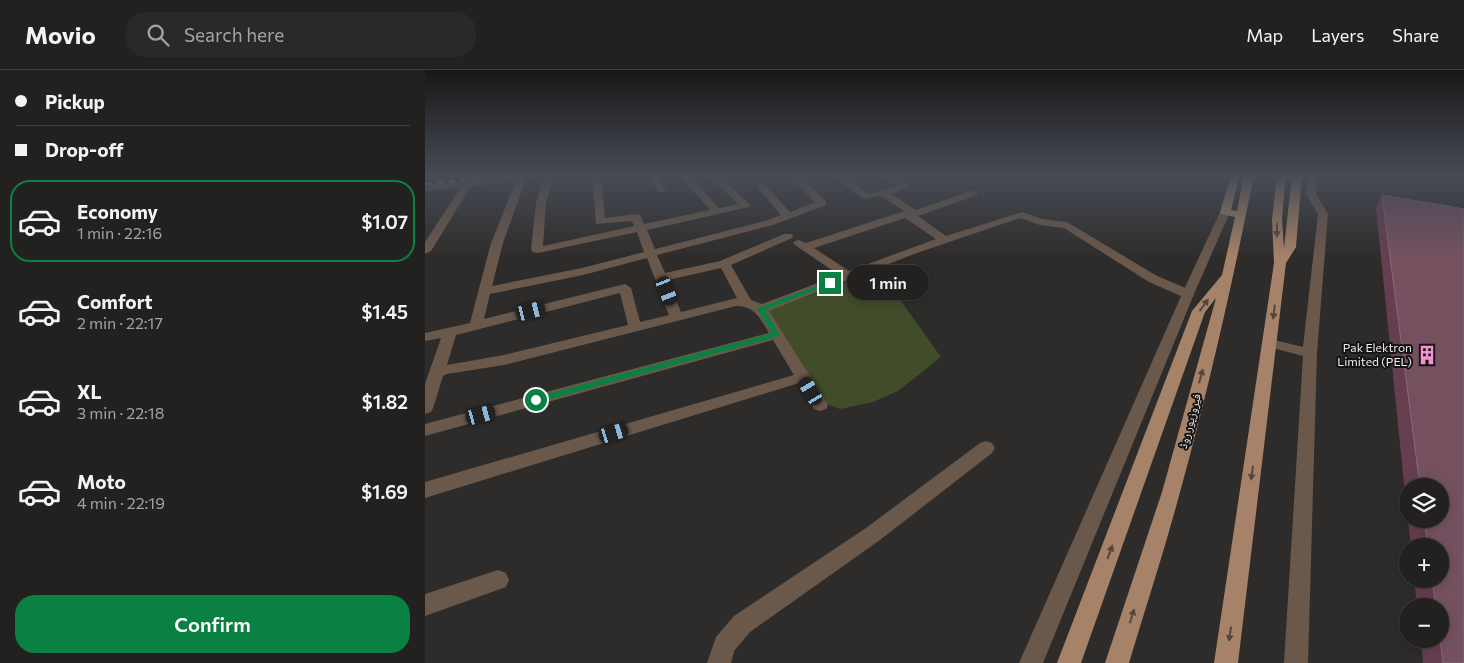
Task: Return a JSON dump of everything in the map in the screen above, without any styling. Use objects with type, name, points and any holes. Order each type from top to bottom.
[{"type":"main road","points":[[1234,203],[1234,214]]},
{"type":"main road","name":"فیروزپور روڈ","points":[[1117,663],[1171,492],[1229,272],[1234,214],[1240,203]]},
{"type":"main road","points":[[1226,663],[1280,264],[1277,244],[1278,203]]},
{"type":"main road","points":[[1280,264],[1290,246],[1294,203]]},
{"type":"main road","points":[[1069,663],[1199,311],[1229,272]]},
{"type":"street","points":[[425,251],[456,203]]},
{"type":"street","points":[[477,325],[497,243],[512,203]]},
{"type":"street","points":[[541,203],[537,250],[745,205],[743,203]]},
{"type":"street","points":[[598,203],[600,222],[636,216],[677,317]]},
{"type":"street","points":[[709,203],[717,212]]},
{"type":"street","points":[[776,203],[788,216]]},
{"type":"street","points":[[485,291],[583,271],[651,254],[769,223],[822,203]]},
{"type":"street","points":[[896,203],[944,240]]},
{"type":"street","points":[[805,247],[945,203]]},
{"type":"street","points":[[1296,663],[1310,353],[1323,214],[1316,203]]},
{"type":"street","points":[[1031,663],[1188,294],[1234,214]]},
{"type":"street","points":[[761,309],[944,240],[1012,217],[1022,216],[1040,222],[1067,225],[1153,279],[1188,294]]},
{"type":"street","points":[[769,223],[848,276]]},
{"type":"street","points":[[661,278],[724,264],[788,236]]},
{"type":"street","points":[[724,264],[746,302]]},
{"type":"street","points":[[425,337],[625,288],[635,327]]},
{"type":"street","points":[[437,373],[443,370],[504,360],[736,302],[746,302],[761,309],[820,405]]},
{"type":"street","points":[[425,408],[450,332]]},
{"type":"street","points":[[425,430],[777,335]]},
{"type":"street","points":[[1270,343],[1310,353]]},
{"type":"street","points":[[425,490],[803,377]]},
{"type":"street","points":[[719,663],[724,645],[742,624],[873,534],[986,448]]},
{"type":"street","points":[[425,605],[498,580]]},
{"type":"green space","points":[[855,279],[876,291],[891,287],[941,357],[898,391],[873,402],[840,409],[827,404],[767,311]]},
{"type":"building","name":"Pak Elektron Limited (PEL)","points":[[1383,203],[1427,203],[1464,209],[1464,663],[1443,663],[1441,648],[1449,648],[1449,598],[1435,598],[1433,588],[1449,588],[1449,538],[1427,538],[1425,528],[1449,528],[1449,478],[1419,478]]},
{"type":"place","name":"Pak Elektron Limited (PEL)","points":[[1427,355]]},
{"type":"route","points":[[536,400],[777,335],[761,309],[830,283]]}]
